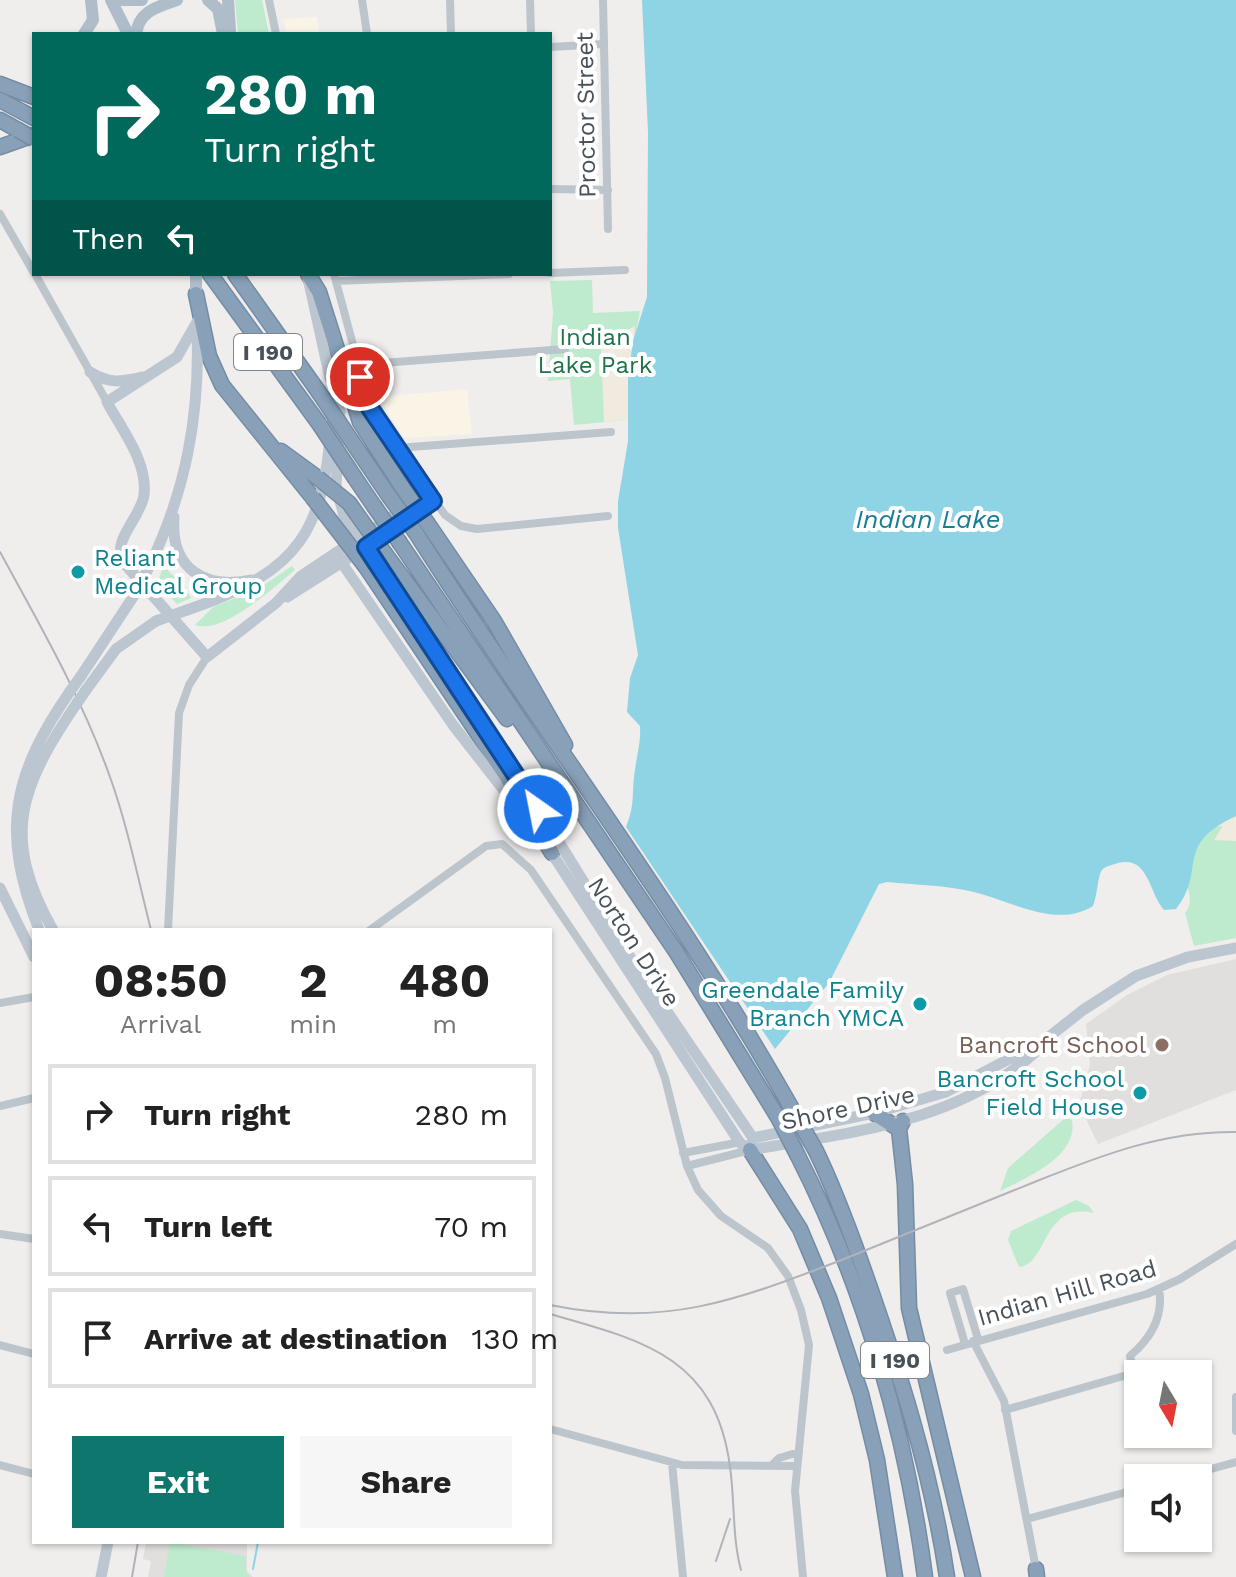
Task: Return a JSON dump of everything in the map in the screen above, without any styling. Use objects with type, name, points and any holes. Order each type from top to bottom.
[{"type":"highway","points":[[0,84],[32,96]]},
{"type":"highway","points":[[0,100],[32,117]]},
{"type":"highway","points":[[0,120],[32,136]]},
{"type":"highway","points":[[0,147],[32,138]]},
{"type":"highway","name":"I 190","points":[[236,276],[389,496],[422,529],[590,795],[737,1013],[816,1151],[851,1233],[898,1370],[938,1518],[947,1577]]},
{"type":"highway","points":[[309,276],[319,292],[360,422],[402,487],[422,529]]},
{"type":"highway","name":"I 190","points":[[213,277],[320,425],[400,543],[719,1019],[779,1119],[798,1156],[859,1301],[888,1397],[915,1506],[925,1577]]},
{"type":"highway","points":[[196,294],[209,356],[222,385],[366,567],[505,774],[552,853]]},
{"type":"highway","points":[[238,409],[286,456],[349,503],[449,642],[578,809]]},
{"type":"highway","points":[[874,1113],[899,1125],[905,1170],[909,1308],[973,1577]]},
{"type":"highway","points":[[748,1144],[800,1229],[829,1298],[861,1394],[877,1460],[895,1577]]},
{"type":"highway","points":[[915,1506],[910,1520],[915,1577]]},
{"type":"main road","points":[[85,32],[93,20],[91,0]]},
{"type":"main road","points":[[111,0],[127,32]]},
{"type":"main road","points":[[122,0],[142,0]]},
{"type":"main road","points":[[136,32],[139,21],[146,12],[177,0]]},
{"type":"main road","points":[[208,0],[218,9],[223,32]]},
{"type":"main road","points":[[228,0],[230,32]]},
{"type":"main road","points":[[38,928],[19,893],[9,848],[9,811],[17,774],[135,594],[176,504],[194,428],[196,276]]},
{"type":"main road","points":[[52,928],[9,848],[28,782],[60,729],[116,649],[156,621],[263,578],[295,549],[320,504],[328,466],[330,373],[308,276]]},
{"type":"main road","points":[[197,322],[180,354],[154,374],[107,402],[140,463],[144,480],[141,507],[120,544],[121,559],[207,657],[276,603],[301,576],[363,542]]},
{"type":"main road","points":[[90,372],[105,381],[120,383],[154,374]]},
{"type":"main road","name":"Norton Drive","points":[[330,373],[340,412],[337,493],[344,516],[523,784],[748,1144]]},
{"type":"main road","points":[[176,504],[176,543],[193,572],[217,583],[263,578]]},
{"type":"main road","name":"Norton Drive","points":[[338,558],[453,725],[552,853],[623,967],[748,1144]]},
{"type":"main road","points":[[0,888],[4,904],[32,953]]},
{"type":"main road","name":"Shore Drive","points":[[748,1144],[899,1125],[943,1109],[986,1087],[1022,1063],[1083,1010],[1140,975],[1188,957],[1236,948]]},
{"type":"main road","name":"Shore Drive","points":[[748,1144],[874,1113],[959,1087],[1045,1040]]},
{"type":"main road","points":[[101,1577],[108,1544]]},
{"type":"street","points":[[269,0],[276,32]]},
{"type":"street","points":[[362,0],[367,32]]},
{"type":"street","points":[[450,0],[451,32]]},
{"type":"street","points":[[530,0],[531,32]]},
{"type":"street","name":"Proctor Street","points":[[603,0],[608,229]]},
{"type":"street","points":[[552,47],[604,44]]},
{"type":"street","points":[[552,189],[608,190]]},
{"type":"street","points":[[0,214],[32,270]]},
{"type":"street","points":[[552,273],[625,270]]},
{"type":"street","points":[[36,276],[107,402]]},
{"type":"street","points":[[422,276],[335,278],[370,408],[433,501],[455,523],[473,529],[608,516]]},
{"type":"street","points":[[356,365],[565,349]]},
{"type":"street","points":[[397,448],[611,432]]},
{"type":"street","points":[[363,542],[426,491]]},
{"type":"street","points":[[363,542],[433,501]]},
{"type":"street","points":[[168,928],[179,713],[189,685],[207,657]]},
{"type":"street","name":"Norton Drive","points":[[373,928],[486,846],[498,843],[508,847],[531,870],[656,1054],[667,1084],[687,1166],[698,1190],[714,1210],[778,1258],[801,1310],[807,1332],[809,1363],[795,1491],[803,1577]]},
{"type":"street","points":[[0,1003],[32,997]]},
{"type":"street","points":[[0,1106],[32,1098]]},
{"type":"street","name":"Shore Drive","points":[[683,1153],[748,1144]]},
{"type":"street","name":"Shore Drive","points":[[687,1166],[748,1144]]},
{"type":"street","points":[[0,1234],[32,1239]]},
{"type":"street","name":"Indian Hill Road","points":[[947,1350],[1159,1289],[1236,1244]]},
{"type":"street","points":[[972,1342],[963,1289],[950,1293],[980,1362],[1000,1390],[1036,1573]]},
{"type":"street","points":[[1005,1410],[1134,1373],[1130,1356],[1153,1329],[1159,1309],[1159,1289]]},
{"type":"street","points":[[0,1345],[32,1353]]},
{"type":"street","points":[[1236,1397],[1236,1431]]},
{"type":"street","points":[[552,1430],[672,1463],[723,1468],[773,1464],[781,1468],[797,1466]]},
{"type":"street","points":[[773,1464],[779,1458],[799,1452]]},
{"type":"street","points":[[1212,1469],[1236,1462]]},
{"type":"street","points":[[672,1463],[683,1577]]},
{"type":"street","points":[[0,1465],[32,1473]]},
{"type":"street","points":[[1027,1519],[1124,1493]]},
{"type":"shaded area","points":[[317,17],[319,32],[286,32],[283,19]]},
{"type":"shaded area","points":[[467,389],[472,434],[404,438],[378,397]]},
{"type":"shaded area","name":"Bancroft School","points":[[1236,959],[1236,1090],[1098,1144],[1079,1104],[1090,1065],[1086,1024],[1127,995],[1167,975]]},
{"type":"shaded area","points":[[146,1544],[247,1544],[247,1571],[253,1577],[148,1577],[151,1561],[143,1559]]},
{"type":"green space","points":[[235,0],[262,0],[269,32],[238,32]]},
{"type":"green space","name":"Indian Lake Park","points":[[592,280],[593,313],[640,311],[628,378],[627,420],[574,425],[570,379],[548,381],[553,312],[550,281]]},
{"type":"green space","points":[[163,566],[184,585],[191,598],[177,604],[158,583]]},
{"type":"green space","points":[[292,566],[295,570],[248,608],[219,623],[195,625],[213,607],[256,590]]},
{"type":"green space","points":[[1236,815],[1236,938],[1194,946],[1185,913],[1190,903],[1187,883],[1189,859],[1207,833]]},
{"type":"green space","points":[[1065,1118],[1072,1120],[1072,1133],[1059,1155],[1036,1172],[1000,1191],[1008,1168]]},
{"type":"green space","points":[[1076,1200],[1089,1206],[1094,1213],[1077,1212],[1064,1216],[1055,1224],[1036,1256],[1019,1267],[1008,1240],[1011,1231]]},
{"type":"green space","points":[[170,1544],[181,1544],[246,1556],[246,1571],[250,1577],[164,1577]]},
{"type":"sand","points":[[635,326],[627,420],[604,422],[601,345]]},
{"type":"sand","points":[[1236,816],[1236,841],[1214,840],[1223,826],[1213,827]]},
{"type":"water","name":"Indian Lake","points":[[642,0],[1236,0],[1236,816],[1216,827],[1197,848],[1190,882],[1176,909],[1164,910],[1141,869],[1126,862],[1102,870],[1093,906],[1064,915],[1034,911],[963,890],[887,882],[879,884],[829,983],[775,1049],[626,827],[632,804],[640,726],[627,712],[630,678],[638,655],[618,528],[618,501],[628,441],[628,378],[633,341],[647,297],[648,132]]},
{"type":"waterway","points":[[253,1569],[258,1544]]},
{"type":"railway","points":[[0,552],[60,662],[99,748],[122,815],[150,928]]},
{"type":"railway","points":[[552,1305],[591,1311],[664,1312],[732,1299],[839,1261],[1037,1181],[1134,1146],[1184,1136],[1236,1132]]},
{"type":"railway","points":[[552,1315],[644,1345],[669,1359],[691,1377],[709,1400],[722,1430],[730,1467],[741,1570]]},
{"type":"railway","points":[[716,1561],[730,1519]]},
{"type":"railway","points":[[132,1577],[138,1544]]},
{"type":"place","name":"Reliant Medical Group","points":[[78,572]]},
{"type":"place","name":"Greendale Family Branch YMCA","points":[[920,1004]]},
{"type":"place","name":"Bancroft School","points":[[1162,1045]]},
{"type":"place","name":"Bancroft School Field House","points":[[1140,1093]]},
{"type":"route","points":[[360,377],[370,408],[433,501],[366,547],[538,809]]}]
